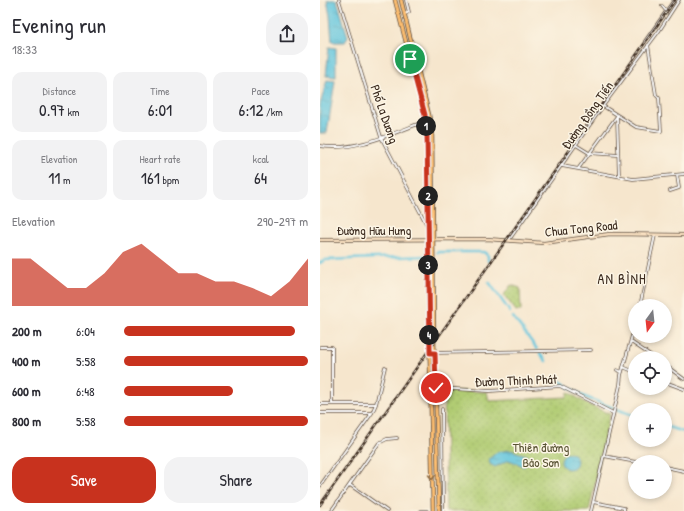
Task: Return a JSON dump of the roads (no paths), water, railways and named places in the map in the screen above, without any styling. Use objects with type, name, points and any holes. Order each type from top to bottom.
[{"type":"main road","points":[[395,0],[426,121],[428,143],[428,240],[433,511]]},
{"type":"main road","points":[[401,0],[430,120],[434,160],[435,353],[439,511]]},
{"type":"main road","points":[[426,121],[430,120]]},
{"type":"main road","name":"Chua Tong Road","points":[[434,240],[509,240],[544,242],[610,234],[684,235]]},
{"type":"main road","name":"Đường Hữu Hưng","points":[[320,240],[434,240]]},
{"type":"main road","points":[[431,410],[436,410]]},
{"type":"main road","points":[[432,456],[437,456]]},
{"type":"street","name":"Phố La Dương","points":[[339,0],[381,137],[428,228]]},
{"type":"street","points":[[405,14],[409,12],[406,0]]},
{"type":"street","points":[[645,40],[674,0]]},
{"type":"street","name":"Đường Đồng Tiến","points":[[509,240],[603,106],[659,31],[679,0]]},
{"type":"street","points":[[662,6],[666,11]]},
{"type":"street","points":[[603,106],[636,127],[661,131],[659,98],[656,95],[648,44]]},
{"type":"street","points":[[578,169],[617,116]]},
{"type":"street","points":[[617,116],[619,177]]},
{"type":"street","points":[[320,146],[345,146],[381,137],[426,121]]},
{"type":"street","points":[[576,145],[589,153],[618,155]]},
{"type":"street","points":[[562,166],[636,179],[684,174]]},
{"type":"street","points":[[670,191],[679,188],[677,175]]},
{"type":"street","points":[[641,299],[655,234]]},
{"type":"street","points":[[591,511],[623,367],[631,343]]},
{"type":"street","points":[[632,343],[644,351]]},
{"type":"street","points":[[320,347],[332,347],[332,404]]},
{"type":"street","points":[[430,353],[592,350]]},
{"type":"street","points":[[320,486],[372,413],[376,404],[385,367]]},
{"type":"street","points":[[623,367],[628,369]]},
{"type":"street","points":[[617,370],[622,372]]},
{"type":"street","points":[[672,370],[684,379]]},
{"type":"street","points":[[672,384],[684,388]]},
{"type":"street","name":"Đường Thịnh Phát","points":[[436,388],[490,391],[560,386],[572,390],[592,404],[614,411]]},
{"type":"street","points":[[320,404],[376,404]]},
{"type":"street","points":[[442,409],[444,511]]},
{"type":"street","points":[[320,413],[372,413]]},
{"type":"street","points":[[331,511],[379,443],[387,439],[398,438]]},
{"type":"street","points":[[604,456],[628,460]]},
{"type":"street","points":[[672,469],[684,471]]},
{"type":"street","points":[[350,485],[387,511]]},
{"type":"street","points":[[593,502],[624,508],[624,511]]},
{"type":"street","points":[[421,511],[427,511]]},
{"type":"water","points":[[327,0],[337,0],[348,37],[345,42],[332,42]]},
{"type":"water","points":[[329,47],[336,48],[336,77],[326,76]]},
{"type":"water","points":[[327,80],[335,81],[327,133],[320,133],[320,105]]},
{"type":"water","points":[[510,450],[526,455],[529,459],[526,465],[523,467],[509,460],[495,467],[490,464],[489,459],[497,452]]},
{"type":"water","points":[[566,453],[572,453],[577,458],[575,467],[572,469],[566,469],[561,464],[561,458]]},
{"type":"waterway","points":[[437,252],[484,252],[488,256],[488,261]]},
{"type":"waterway","points":[[320,263],[325,260],[425,256]]},
{"type":"waterway","points":[[489,282],[510,312]]},
{"type":"waterway","points":[[513,317],[537,349]]},
{"type":"waterway","points":[[540,354],[546,361]]},
{"type":"waterway","points":[[560,381],[585,397],[628,413]]},
{"type":"waterway","points":[[672,428],[684,432]]},
{"type":"railway","points":[[320,505],[675,0]]},
{"type":"district","name":"AN BÌNH","points":[[622,278]]},
{"type":"park label","name":"Thiên đường Bảo Sơn","points":[[541,454]]}]
